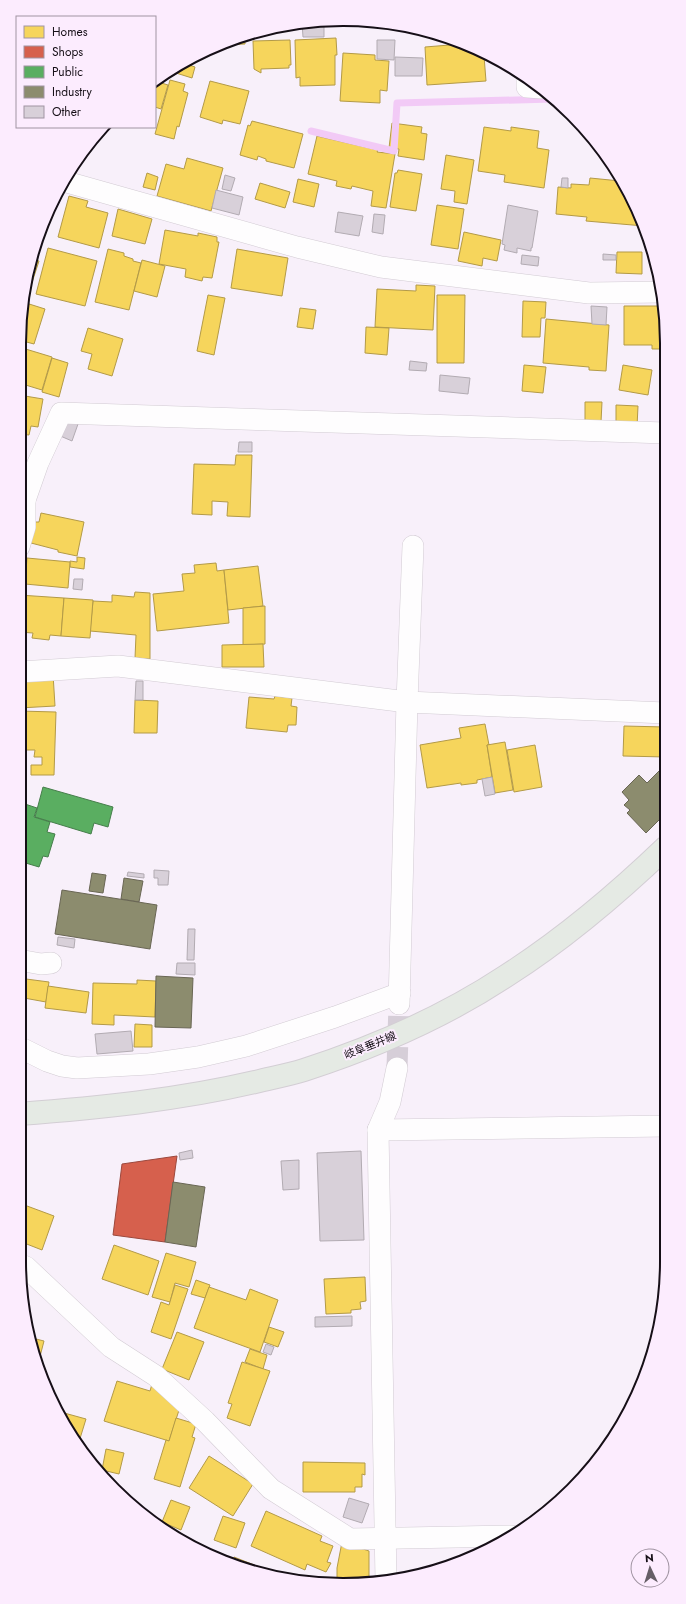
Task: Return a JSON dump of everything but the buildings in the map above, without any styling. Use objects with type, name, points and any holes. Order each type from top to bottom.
[{"type":"main road","name":"岐阜垂井線","points":[[26,1113],[190,1095],[302,1070],[366,1048],[421,1024],[506,976],[541,952],[590,914],[660,853]]},
{"type":"street","points":[[69,183],[297,248],[381,267],[589,293],[656,292]]},
{"type":"street","points":[[26,491],[61,413],[660,432]]},
{"type":"street","points":[[26,1049],[57,1064],[77,1068],[149,1064],[191,1058],[246,1046],[335,1017],[400,998],[407,702],[413,546]]},
{"type":"street","points":[[26,672],[118,666],[407,702],[660,713]]},
{"type":"street","points":[[26,961],[41,964],[51,963]]},
{"type":"street","points":[[386,1575],[378,1130],[390,1102],[397,1068]]},
{"type":"street","points":[[378,1130],[660,1126]]},
{"type":"street","points":[[26,1267],[111,1347],[156,1376],[205,1421],[271,1489],[350,1539],[501,1536]]},
{"type":"waterway","points":[[311,131],[394,151],[397,103],[545,99]]},
{"type":"tunnel","points":[[397,1068],[399,1004]]}]
